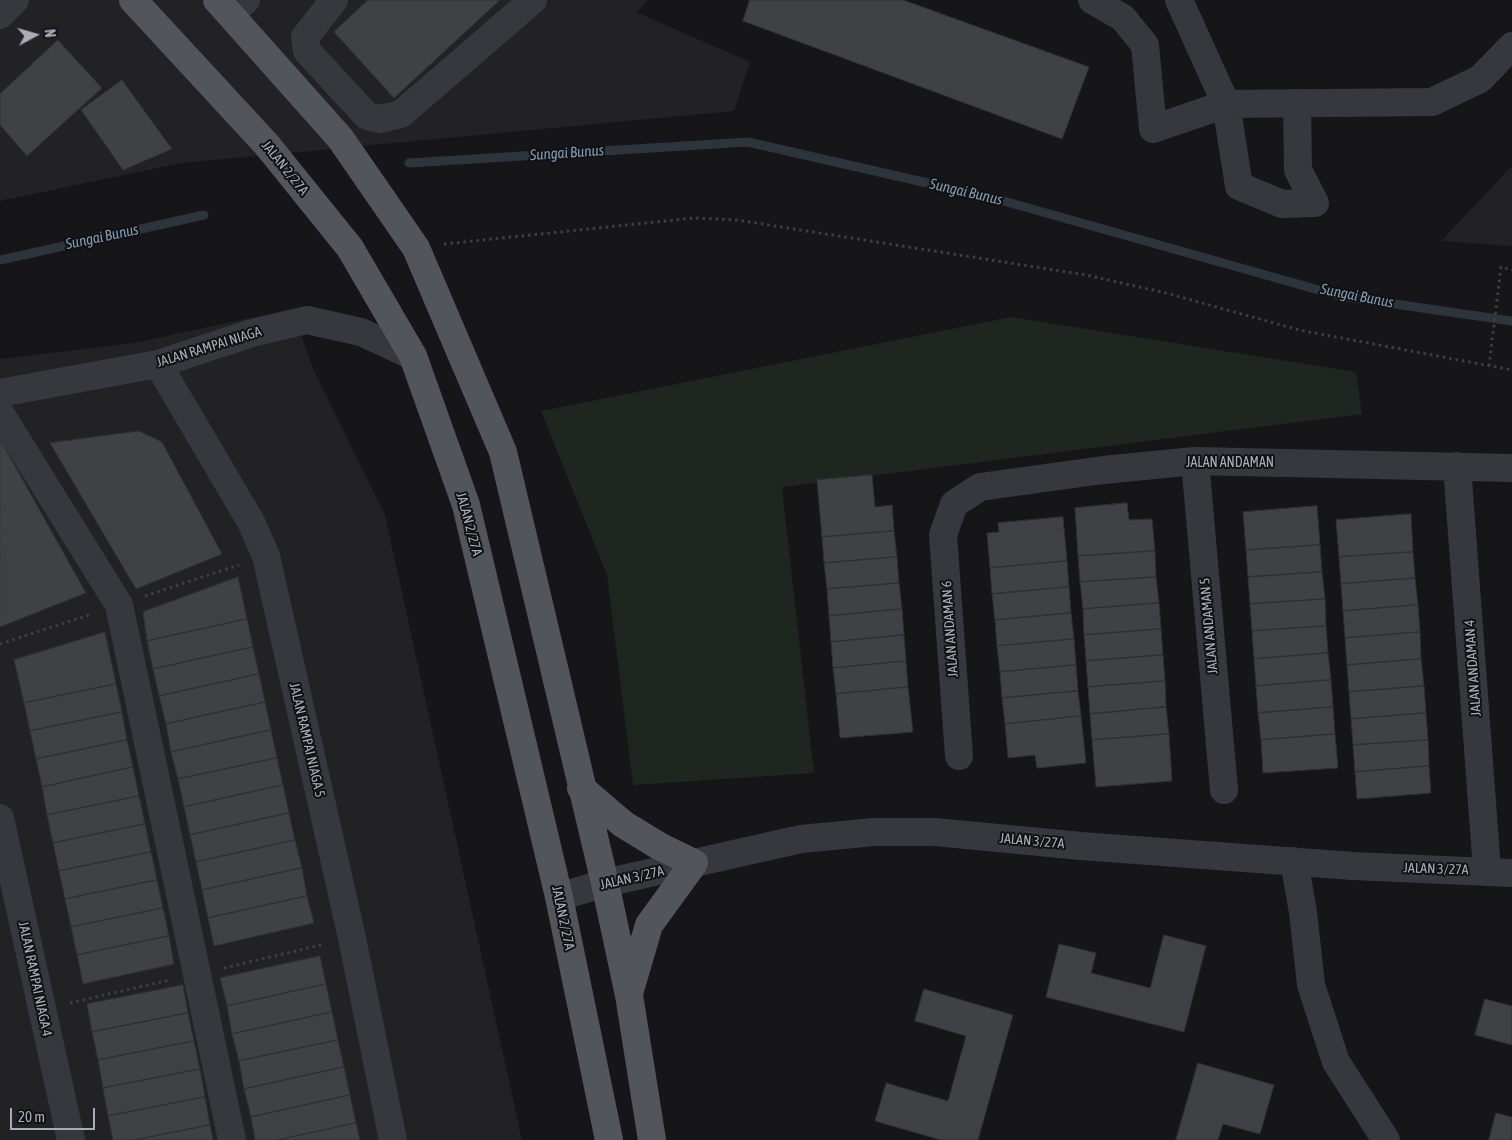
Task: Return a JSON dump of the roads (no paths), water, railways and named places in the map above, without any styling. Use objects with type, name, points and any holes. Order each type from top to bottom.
[{"type":"main road","name":"JALAN 2/27A","points":[[133,0],[267,145],[350,248],[413,356],[466,505],[559,897],[609,1140]]},
{"type":"main road","points":[[231,4],[340,138],[416,248],[503,452],[605,883],[629,995],[652,1140]]},
{"type":"main road","points":[[581,788],[623,824],[659,846],[694,863],[649,925],[629,995]]},
{"type":"street","points":[[0,15],[15,0]]},
{"type":"street","points":[[334,0],[305,37],[307,51],[367,116],[381,118],[401,114],[533,0]]},
{"type":"street","points":[[1092,0],[1123,18],[1145,44],[1152,129],[1226,104],[1432,102],[1480,79],[1512,46]]},
{"type":"street","points":[[1179,0],[1226,104],[1238,186],[1282,204],[1315,203],[1298,170],[1297,103]]},
{"type":"street","name":"JALAN RAMPAI NIAGA","points":[[0,392],[158,364],[252,333],[306,320],[361,332],[413,356]]},
{"type":"street","name":"JALAN RAMPAI NIAGA 5","points":[[158,364],[252,522],[266,556],[352,938],[393,1140]]},
{"type":"street","points":[[0,413],[119,605],[232,1140]]},
{"type":"street","name":"JALAN ANDAMAN","points":[[954,504],[980,487],[1103,470],[1195,461],[1512,468]]},
{"type":"street","name":"JALAN ANDAMAN 5","points":[[1195,461],[1224,790]]},
{"type":"street","name":"JALAN ANDAMAN 4","points":[[1458,466],[1500,872]]},
{"type":"street","name":"JALAN ANDAMAN 6","points":[[954,504],[943,535],[959,756]]},
{"type":"street","name":"JALAN RAMPAI NIAGA 4","points":[[0,818],[71,1140]]},
{"type":"street","name":"JALAN 3/27A","points":[[559,897],[605,883],[801,839],[874,832],[935,832],[1081,846],[1353,866],[1500,872]]},
{"type":"street","points":[[1294,861],[1303,912],[1311,985],[1336,1062],[1386,1140]]},
{"type":"waterway","name":"Sungai Bunus","points":[[409,163],[748,142],[993,198],[1340,296],[1512,321]]},
{"type":"waterway","name":"Sungai Bunus","points":[[0,260],[204,215]]}]
